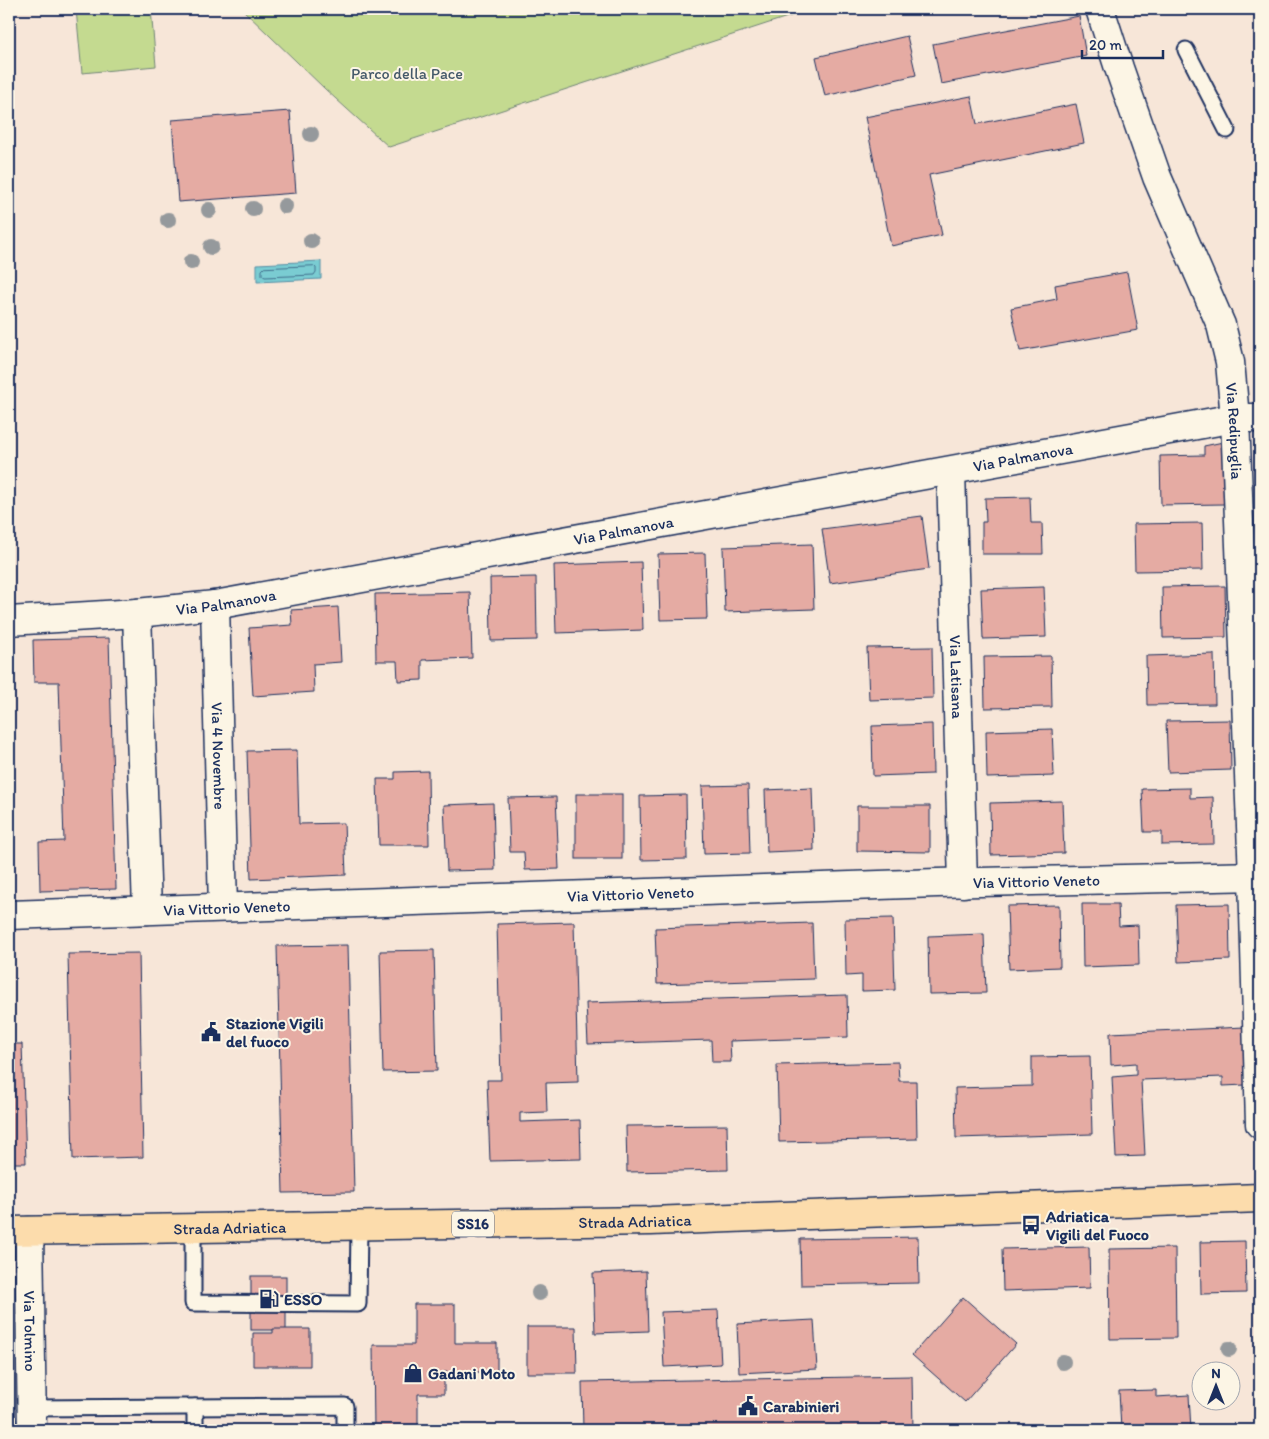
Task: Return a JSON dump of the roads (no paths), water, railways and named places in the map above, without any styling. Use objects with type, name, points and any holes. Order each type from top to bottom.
[{"type":"main road","name":"Strada Adriatica","points":[[19,1231],[651,1221],[1260,1198]]},
{"type":"street","name":"Via Redipuglia","points":[[1100,9],[1157,177],[1221,325],[1230,362],[1248,418],[1260,1124]]},
{"type":"street","name":"Via Palmanova","points":[[9,621],[137,613],[215,605],[1248,418]]},
{"type":"street","name":"Via Latisana","points":[[951,471],[963,883]]},
{"type":"street","name":"Via 4 Novembre","points":[[215,605],[223,907]]},
{"type":"street","points":[[137,613],[147,910]]},
{"type":"street","name":"Via Vittorio Veneto","points":[[9,915],[963,883],[1257,876]]},
{"type":"street","name":"Via Tolmino","points":[[19,1231],[32,1419]]},
{"type":"lane","points":[[1186,50],[1227,130]]},
{"type":"lane","points":[[193,1228],[193,1303],[358,1304],[359,1226]]},
{"type":"lane","points":[[32,1419],[195,1407],[345,1406],[345,1430]]},
{"type":"lane","points":[[195,1407],[195,1430]]},
{"type":"water","points":[[321,261],[321,279],[257,282],[257,264]]},
{"type":"place","name":"Stazione Vigili del fuoco","points":[[211,1032]]},
{"type":"place","name":"Adriatica Vigili del Fuoco","points":[[1031,1225]]},
{"type":"place","name":"ESSO","points":[[269,1299]]},
{"type":"place","name":"Gadani Moto","points":[[413,1373]]},
{"type":"place","name":"Carabinieri","points":[[748,1406]]},
{"type":"park label","name":"Parco della Pace","points":[[407,73]]}]
